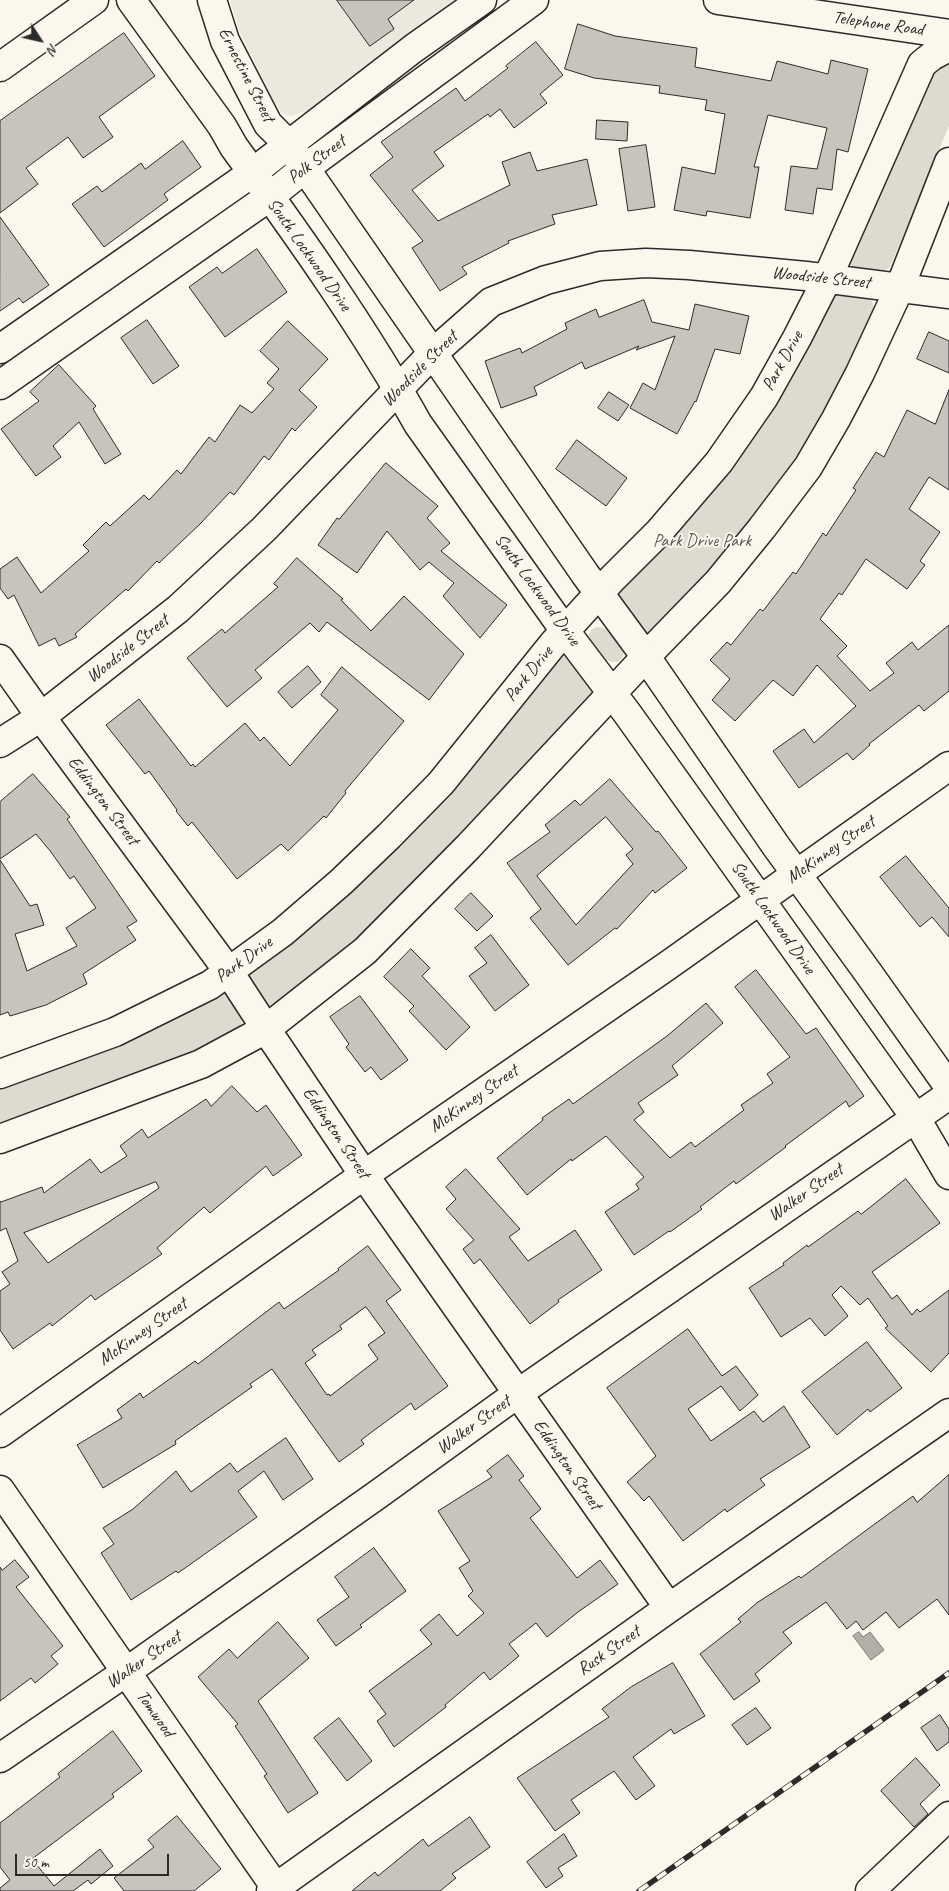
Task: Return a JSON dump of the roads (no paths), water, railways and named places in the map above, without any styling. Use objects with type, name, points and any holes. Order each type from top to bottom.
[{"type":"street","points":[[0,67],[94,0]]},
{"type":"street","name":"South Lockwood Drive","points":[[131,0],[222,126],[349,312],[399,389],[418,424],[565,631],[613,693],[915,1117],[949,1175]]},
{"type":"street","name":"Ernestine Street","points":[[212,0],[224,41],[268,124],[289,146]]},
{"type":"street","name":"Polk Street","points":[[0,349],[289,146],[414,48],[482,0]]},
{"type":"street","name":"Telephone Road","points":[[718,0],[949,34]]},
{"type":"street","name":"Polk Street","points":[[0,385],[269,197],[304,168],[521,4]]},
{"type":"street","name":"Park Drive","points":[[0,1074],[114,1032],[210,985],[283,932],[341,882],[390,836],[441,783],[553,644],[658,534],[719,462],[764,397],[827,279],[922,64],[949,46]]},
{"type":"street","points":[[289,146],[432,354],[646,657],[796,874],[949,1087]]},
{"type":"street","points":[[0,1139],[201,1064],[266,1029],[365,951],[468,847],[718,582],[808,466],[836,419],[860,373],[900,287],[949,162]]},
{"type":"street","name":"Woodside Street","points":[[0,743],[41,717],[178,609],[264,529],[432,354],[491,302],[546,280],[600,266],[646,263],[689,265],[827,279],[949,294]]},
{"type":"street","name":"Eddington Street","points":[[0,659],[229,972],[364,1175],[669,1608]]},
{"type":"street","name":"McKinney Street","points":[[0,1433],[364,1175],[760,900],[949,766]]},
{"type":"street","name":"Walker Street","points":[[0,1758],[369,1501],[517,1394],[949,1095]]},
{"type":"street","name":"Rusk Street","points":[[274,1889],[669,1608],[949,1413]]},
{"type":"street","name":"Tomwood","points":[[0,1490],[274,1889]]},
{"type":"street","points":[[870,1891],[949,1816]]},
{"type":"railway","points":[[639,1891],[949,1673]]},
{"type":"park label","name":"Park Drive Park","points":[[702,541]]}]
